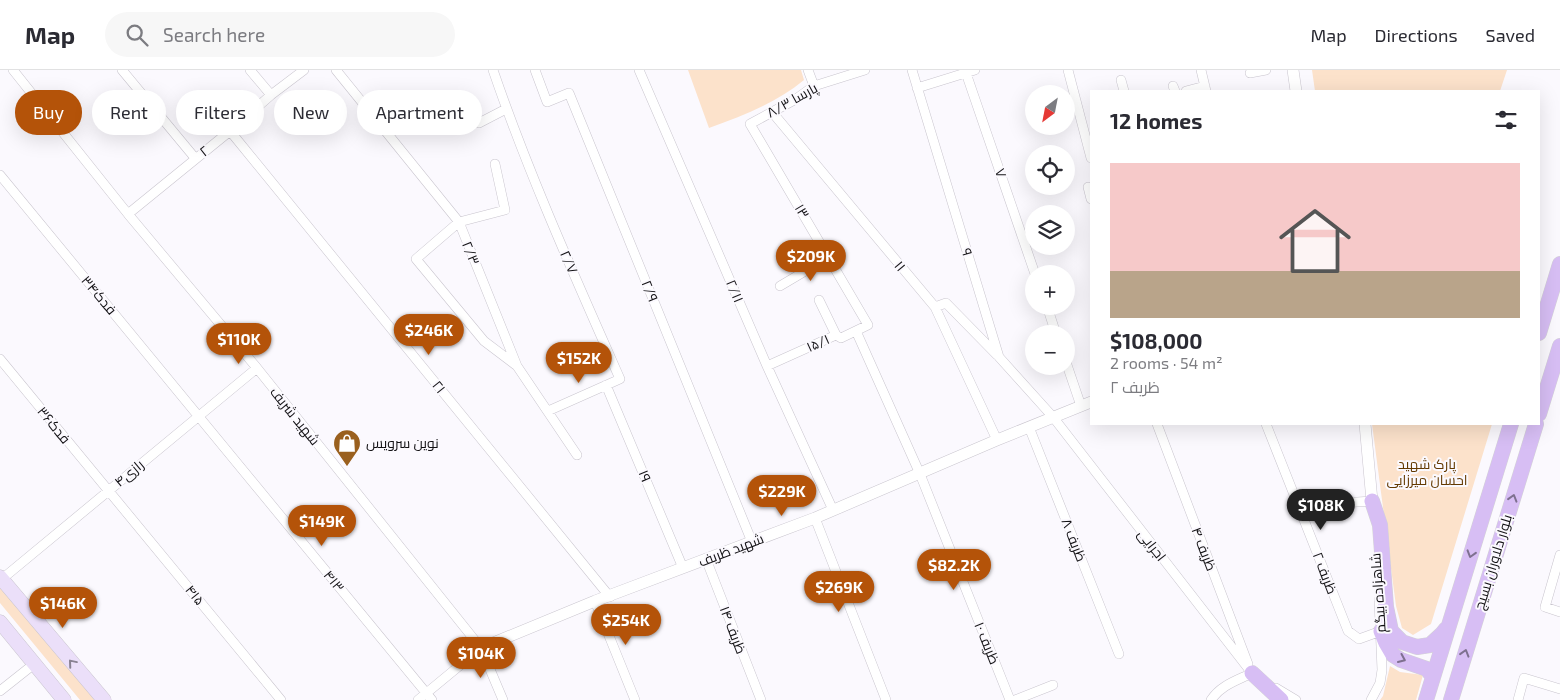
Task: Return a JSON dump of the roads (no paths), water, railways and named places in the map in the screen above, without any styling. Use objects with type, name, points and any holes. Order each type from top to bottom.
[{"type":"main road","points":[[1540,330],[1557,283],[1560,264]]},
{"type":"main road","points":[[1540,411],[1560,346]]},
{"type":"main road","name":"بلوار دلاوران بسیج","points":[[1426,700],[1511,425]]},
{"type":"main road","name":"بلوار دلاوران بسیج","points":[[1451,700],[1536,425]]},
{"type":"main road","points":[[1372,501],[1380,525],[1386,607],[1391,631],[1402,642],[1410,646],[1424,647],[1434,642],[1450,624]]},
{"type":"main road","points":[[1,578],[104,700]]},
{"type":"main road","points":[[0,622],[64,700]]},
{"type":"main road","points":[[1381,631],[1393,655],[1426,669],[1433,677]]},
{"type":"main road","points":[[1252,673],[1281,700]]},
{"type":"street","name":"شهید شریف","points":[[12,70],[128,214],[257,368],[481,648],[503,700]]},
{"type":"street","points":[[122,70],[195,158]]},
{"type":"street","points":[[250,70],[271,95]]},
{"type":"street","name":"۲","points":[[264,101],[304,70]]},
{"type":"street","name":"۲/۳","points":[[336,70],[459,222],[517,366],[577,455]]},
{"type":"street","name":"۲/۷","points":[[493,70],[543,204],[620,379],[606,385]]},
{"type":"street","name":"۲/۹","points":[[535,70],[547,102],[570,93],[752,542]]},
{"type":"street","name":"۲/۱۱","points":[[639,70],[833,510]]},
{"type":"street","points":[[808,70],[814,86]]},
{"type":"street","name":"۸/۳ پارسا","points":[[750,124],[796,99],[814,86],[865,70]]},
{"type":"street","name":"۹","points":[[912,70],[1000,357],[1052,417]]},
{"type":"street","points":[[1068,70],[1089,138]]},
{"type":"street","points":[[1201,70],[1205,89]]},
{"type":"street","points":[[1250,73],[1266,70]]},
{"type":"street","points":[[1293,70],[1296,90]]},
{"type":"street","points":[[918,88],[970,71]]},
{"type":"street","name":"۷","points":[[970,71],[1033,265]]},
{"type":"street","points":[[1121,80],[1124,90]]},
{"type":"street","points":[[482,121],[506,109]]},
{"type":"street","name":"۱۱","points":[[772,112],[935,307],[997,440]]},
{"type":"street","name":"۱۳","points":[[750,124],[868,324]]},
{"type":"street","name":"۲","points":[[128,214],[224,135]]},
{"type":"street","name":"۲۱","points":[[234,135],[610,597]]},
{"type":"street","points":[[495,164],[505,210],[459,222],[416,259],[484,341],[517,366]]},
{"type":"street","name":"فدک۳۴","points":[[0,175],[199,416]]},
{"type":"street","points":[[1088,187],[1090,195]]},
{"type":"street","points":[[780,286],[829,257]]},
{"type":"street","points":[[819,300],[836,335]]},
{"type":"street","points":[[935,307],[946,303],[1000,357]]},
{"type":"street","name":"۱۵/۱","points":[[768,366],[836,335],[841,338],[868,324]]},
{"type":"street","points":[[856,331],[920,474]]},
{"type":"street","name":"فدک۳۶","points":[[0,359],[108,491]]},
{"type":"street","name":"رازی۴","points":[[1,578],[257,368]]},
{"type":"street","points":[[1072,375],[1086,404]]},
{"type":"street","points":[[548,411],[606,385]]},
{"type":"street","name":"۱۹","points":[[606,385],[683,568]]},
{"type":"street","name":"شهید ظریف","points":[[481,648],[595,602],[815,518],[1086,404]]},
{"type":"street","name":"۴۱۳","points":[[199,416],[429,697]]},
{"type":"street","name":"اجرایی","points":[[1052,417],[1273,700]]},
{"type":"street","name":"ظریف ۴","points":[[1157,425],[1252,673]]},
{"type":"street","name":"ظریف ۲","points":[[1266,425],[1348,632],[1359,639],[1381,631]]},
{"type":"street","name":"شاهزاده بیگم","points":[[1365,425],[1381,631],[1382,670],[1380,682],[1371,700]]},
{"type":"street","name":"ظریف ۸","points":[[1029,427],[1119,654]]},
{"type":"street","name":"ظریف ۱۰","points":[[920,474],[1010,700]]},
{"type":"street","name":"۴۱۵","points":[[108,491],[281,700]]},
{"type":"street","points":[[1298,506],[1372,501]]},
{"type":"street","points":[[815,518],[886,700]]},
{"type":"street","points":[[1560,555],[1545,607],[1560,612]]},
{"type":"street","name":"ظریف ۱۴","points":[[706,559],[761,700]]},
{"type":"street","points":[[595,602],[635,700]]},
{"type":"street","points":[[418,700],[429,697],[481,648]]},
{"type":"street","points":[[0,691],[34,664]]},
{"type":"street","points":[[1211,700],[1217,691],[1252,673],[1296,700]]},
{"type":"street","points":[[1518,700],[1524,678],[1560,689]]},
{"type":"street","points":[[1015,700],[1052,685]]},
{"type":"place","name":"نوین سرویس","points":[[347,467]]},
{"type":"park label","name":"پارک شهید احسان میرزایی","points":[[1427,472]]}]
